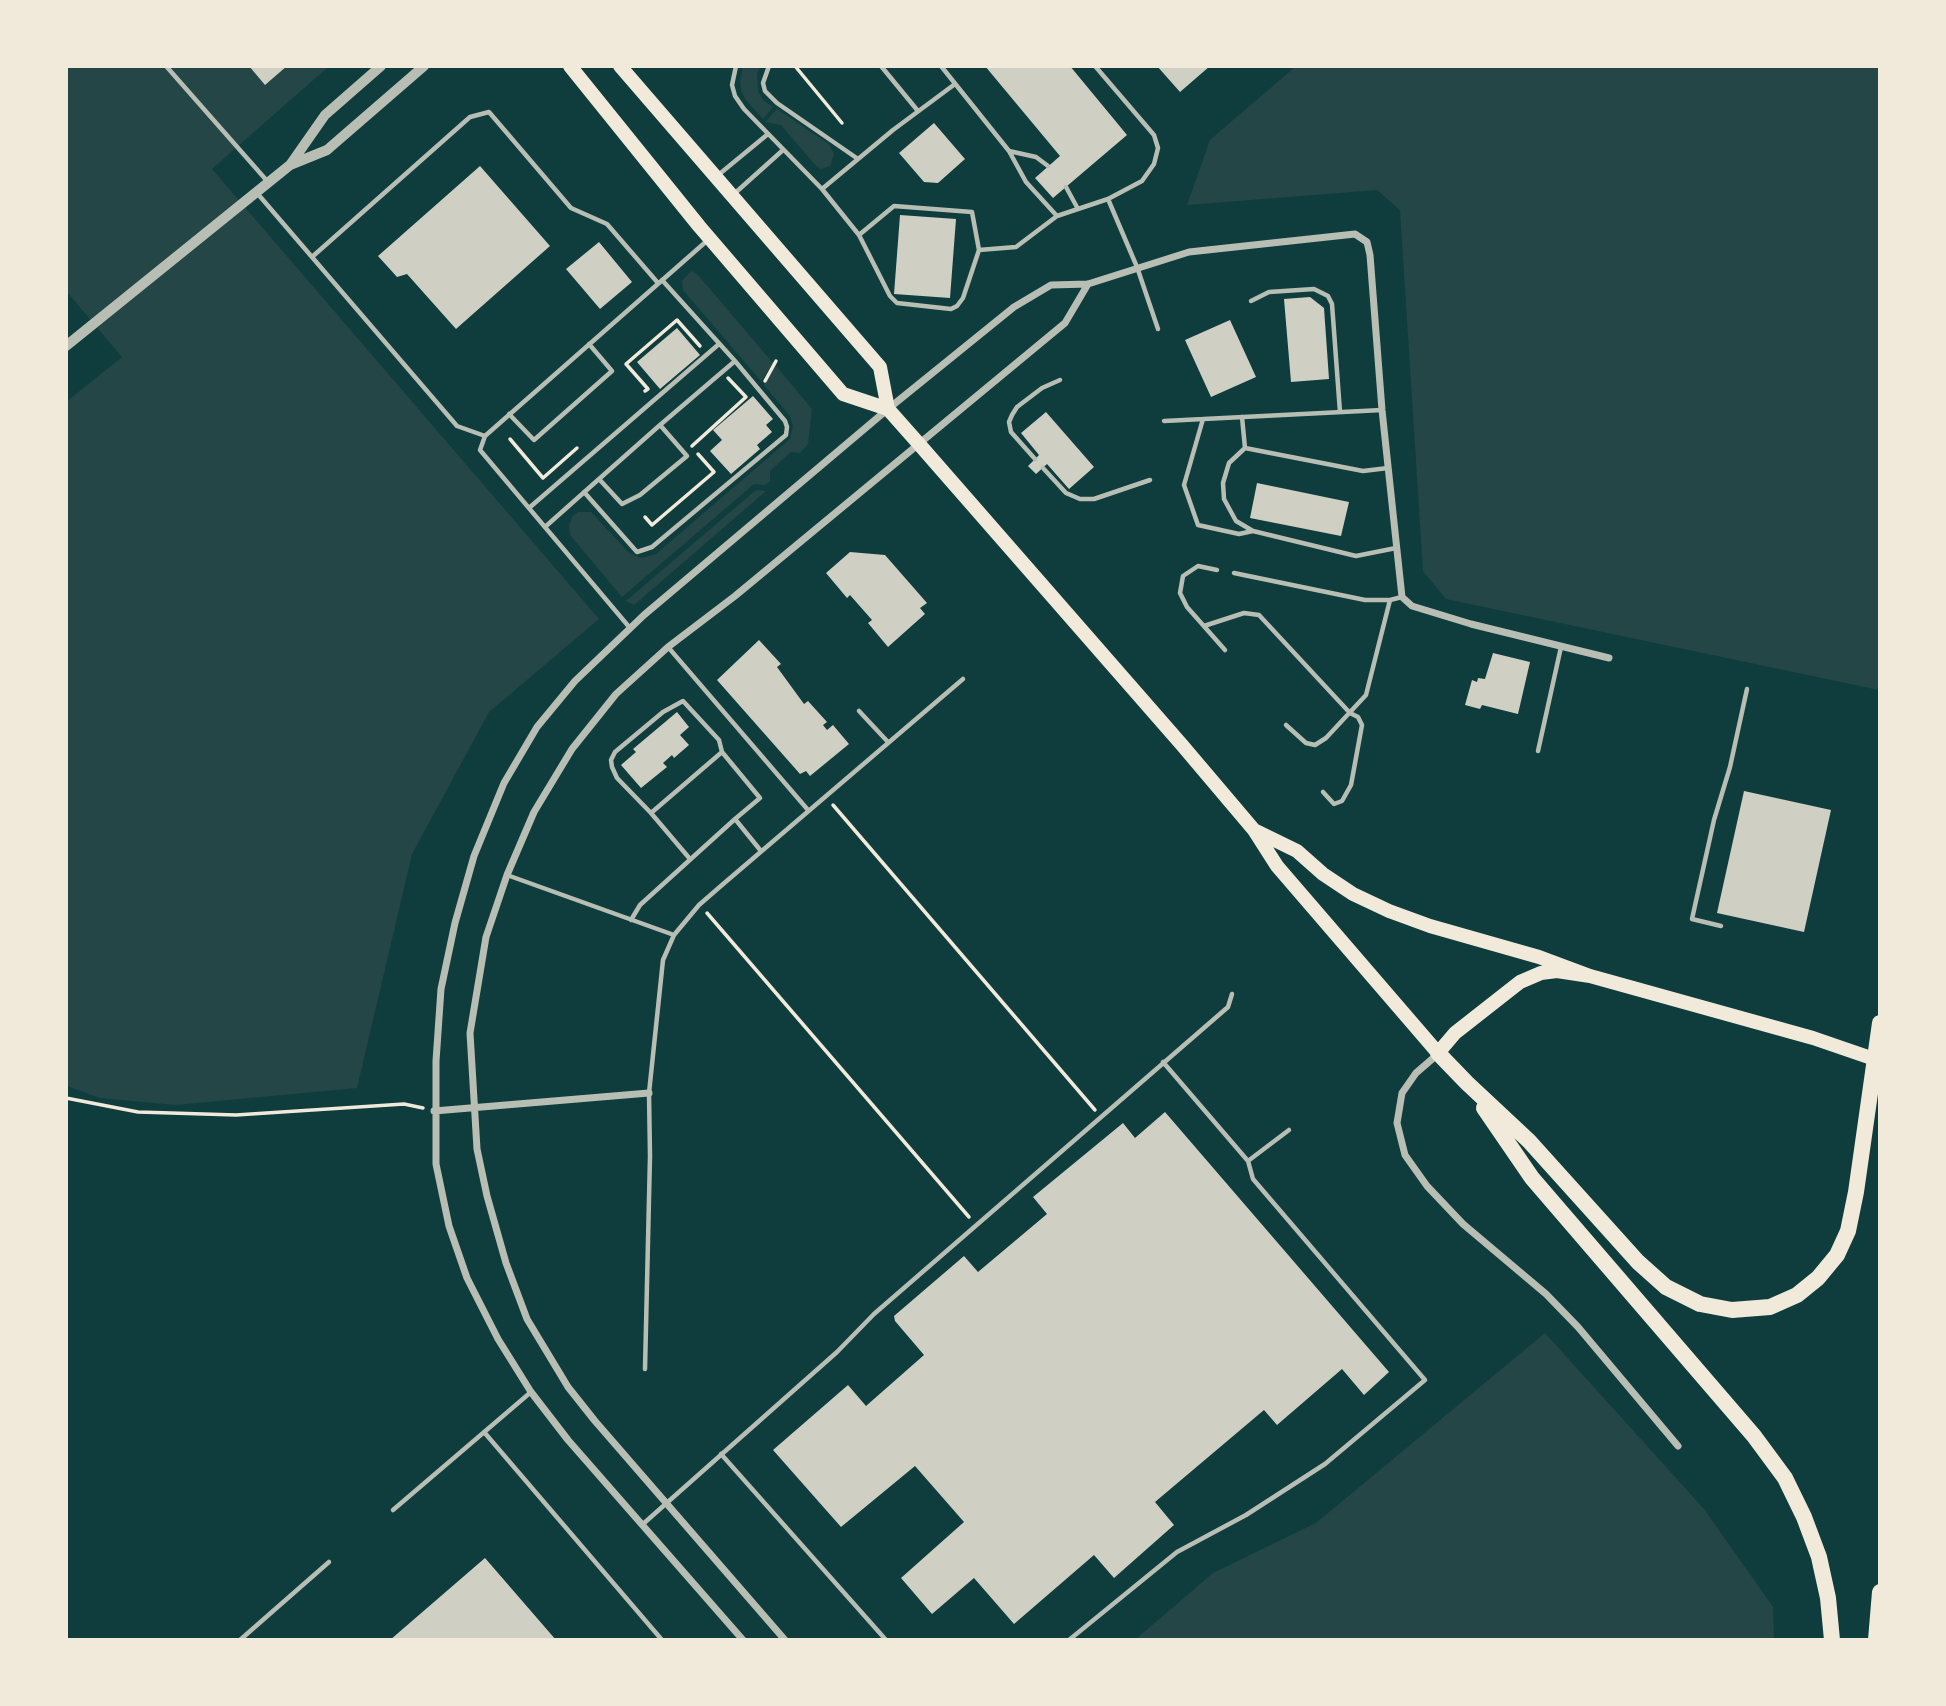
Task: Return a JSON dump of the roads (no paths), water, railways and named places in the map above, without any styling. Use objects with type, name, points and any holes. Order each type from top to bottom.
[{"type":"highway","points":[[1438,1053],[1529,1141],[1638,1262],[1666,1287],[1700,1304],[1732,1310],[1770,1307],[1797,1295],[1818,1278],[1836,1255],[1848,1231],[1856,1192],[1880,1023]]},
{"type":"highway","points":[[1467,1083],[1532,1178],[1754,1436],[1784,1478],[1804,1517],[1819,1557],[1828,1598],[1832,1640]]},
{"type":"highway","points":[[1876,1640],[1880,1592]]},
{"type":"main road","points":[[570,66],[709,239],[843,394],[888,409],[919,444],[1254,830],[1277,866],[1438,1053],[1455,1033],[1520,982],[1541,973],[1557,971],[1590,975]]},
{"type":"main road","points":[[620,66],[880,368],[888,409]]},
{"type":"main road","points":[[1254,830],[1297,851],[1323,874],[1353,894],[1389,911],[1590,975],[1813,1038],[1880,1060]]},
{"type":"street","points":[[68,342],[290,165],[325,115],[381,66]]},
{"type":"street","points":[[290,165],[327,150],[424,66]]},
{"type":"street","points":[[743,1640],[568,1440],[531,1392],[498,1339],[467,1278],[449,1226],[436,1164],[434,1111],[441,989],[455,923],[474,856],[503,783],[537,727],[575,681],[630,628],[888,409],[1014,307],[1051,285],[1088,284],[1189,252],[1355,234],[1367,242],[1370,255],[1382,410],[1402,597],[1412,606],[1471,624],[1609,659]]},
{"type":"street","points":[[785,1640],[568,1387],[527,1319],[506,1263],[477,1149],[470,1033],[486,937],[508,874],[534,813],[572,748],[616,694],[668,647],[735,596],[1065,323],[1088,284]]},
{"type":"street","points":[[1438,1053],[1416,1073],[1402,1093],[1397,1123],[1405,1155],[1427,1186],[1463,1224],[1546,1294],[1578,1327],[1678,1446]]},
{"type":"street","points":[[434,1111],[649,1093]]},
{"type":"lane","points":[[166,66],[268,183]]},
{"type":"lane","points":[[736,66],[732,85],[735,96],[744,109],[822,189],[859,235],[890,296],[897,303],[951,309],[963,298],[979,250],[972,212],[894,206],[859,235]]},
{"type":"lane","points":[[769,66],[764,83],[765,91],[777,103],[859,159]]},
{"type":"lane","points":[[881,66],[918,111]]},
{"type":"lane","points":[[941,66],[1009,151],[1026,182],[1057,216]]},
{"type":"lane","points":[[979,250],[1016,247],[1057,216],[1108,199],[1142,181],[1154,164],[1158,148],[1154,135],[1095,66]]},
{"type":"lane","points":[[822,189],[955,84]]},
{"type":"lane","points":[[312,257],[470,117],[489,112],[571,208],[607,224],[735,360],[787,426],[786,435],[652,547],[637,552],[584,492]]},
{"type":"lane","points":[[715,177],[768,134]]},
{"type":"lane","points":[[731,196],[783,150]]},
{"type":"lane","points":[[1009,151],[1036,157],[1048,166]]},
{"type":"lane","points":[[1066,187],[1078,209]]},
{"type":"lane","points":[[256,193],[457,426],[485,436]]},
{"type":"lane","points":[[1108,199],[1138,267],[1158,329]]},
{"type":"lane","points":[[630,628],[480,450],[485,436],[709,239]]},
{"type":"lane","points":[[1251,301],[1269,292],[1303,289],[1314,289],[1328,296],[1332,304],[1340,411]]},
{"type":"lane","points":[[509,414],[534,440],[612,371],[589,344]]},
{"type":"lane","points":[[529,508],[719,344]]},
{"type":"lane","points":[[545,527],[735,360]]},
{"type":"lane","points":[[1035,459],[1014,438],[1009,422],[1017,407],[1042,387],[1060,380]]},
{"type":"lane","points":[[1164,421],[1382,410]]},
{"type":"lane","points":[[1242,417],[1245,448]]},
{"type":"lane","points":[[1203,419],[1184,485],[1198,525],[1239,534],[1254,531]]},
{"type":"lane","points":[[599,479],[622,504],[640,495],[687,456],[660,425]]},
{"type":"lane","points":[[1245,448],[1363,471],[1388,468]]},
{"type":"lane","points":[[1245,448],[1229,463],[1223,483],[1224,499],[1236,521],[1254,531],[1356,556],[1396,548]]},
{"type":"lane","points":[[1043,468],[1066,493],[1080,499],[1094,499],[1150,480]]},
{"type":"lane","points":[[1217,570],[1198,566],[1183,576],[1180,593],[1187,607],[1224,650]]},
{"type":"lane","points":[[1234,573],[1364,600],[1402,597]]},
{"type":"lane","points":[[1286,725],[1306,743],[1315,745],[1326,738],[1366,695],[1390,600]]},
{"type":"lane","points":[[1204,626],[1244,613],[1259,615],[1350,713],[1358,717],[1362,725],[1351,785],[1342,801],[1334,804],[1323,792]]},
{"type":"lane","points":[[668,647],[808,810]]},
{"type":"lane","points":[[1538,751],[1561,647]]},
{"type":"lane","points":[[646,1369],[649,1093],[663,960],[674,934],[699,905],[963,678]]},
{"type":"lane","points":[[1721,926],[1692,919],[1747,690]]},
{"type":"lane","points":[[631,920],[640,905],[760,798],[722,752],[719,740],[683,701],[663,712],[615,752],[611,760],[618,778],[690,859]]},
{"type":"lane","points":[[859,711],[888,742]]},
{"type":"lane","points":[[651,813],[722,752]]},
{"type":"lane","points":[[735,819],[761,851]]},
{"type":"lane","points":[[508,874],[674,934]]},
{"type":"lane","points":[[643,1524],[837,1352],[874,1314],[1227,1007],[1232,994]]},
{"type":"lane","points":[[1069,1640],[1177,1552],[1246,1515],[1325,1464],[1425,1380],[1253,1179],[1248,1161],[1163,1062]]},
{"type":"lane","points":[[1248,1161],[1289,1130]]},
{"type":"lane","points":[[393,1510],[531,1392]]},
{"type":"lane","points":[[484,1432],[662,1640]]},
{"type":"lane","points":[[721,1454],[886,1640]]},
{"type":"lane","points":[[240,1640],[329,1562]]}]
